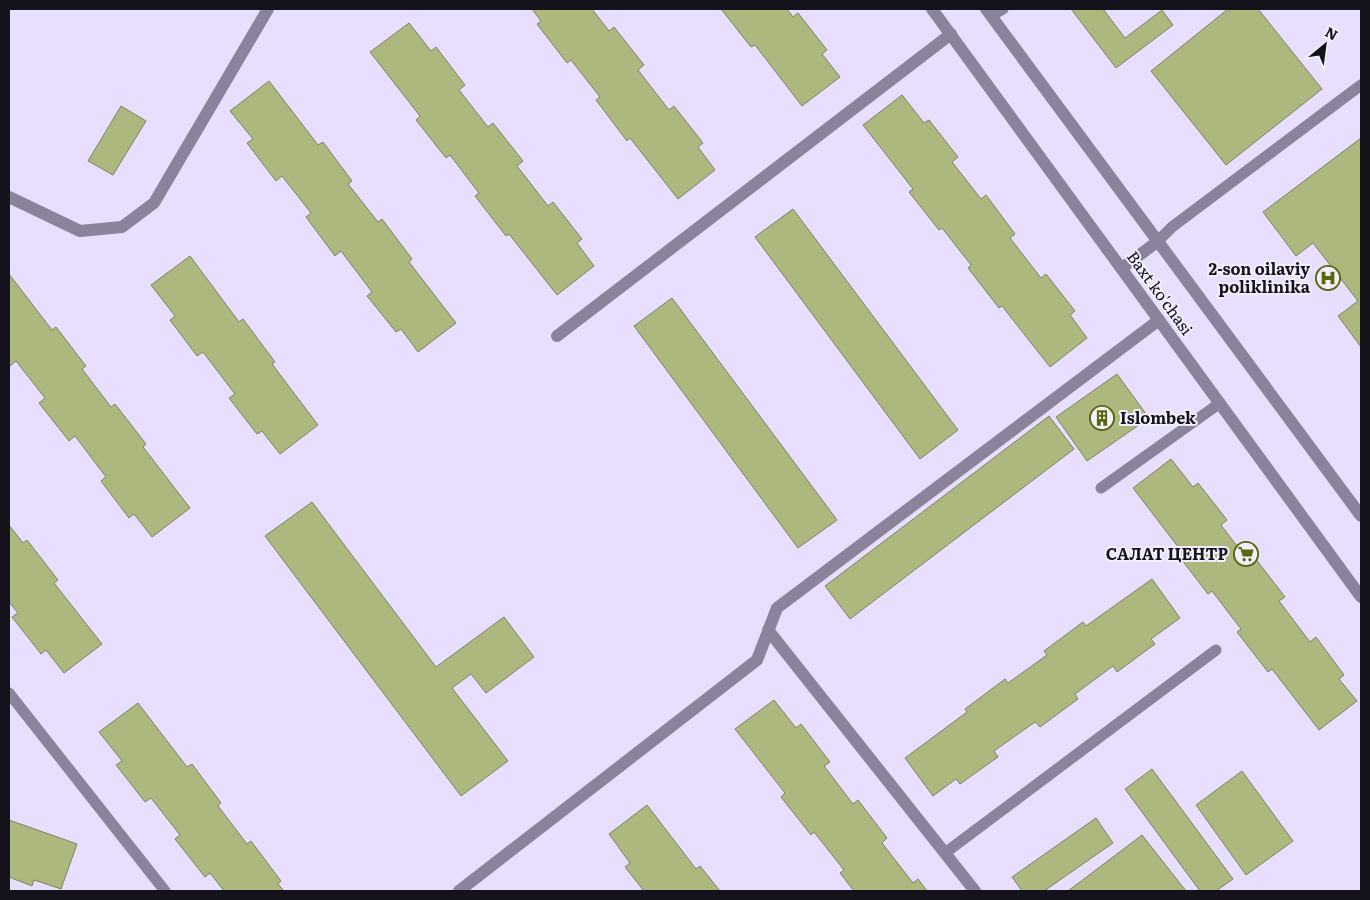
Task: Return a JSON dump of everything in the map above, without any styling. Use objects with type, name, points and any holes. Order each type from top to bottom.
[{"type":"street","points":[[9,197],[80,231],[122,227],[154,203],[268,9]]},
{"type":"street","name":"Baxt ko'chasi","points":[[932,9],[1361,597]]},
{"type":"street","name":"Baxt ko'chasi","points":[[989,12],[1361,516]]},
{"type":"street","points":[[557,336],[951,34]]},
{"type":"street","points":[[1122,268],[1157,242]]},
{"type":"street","points":[[459,891],[757,660],[777,608],[1159,320]]},
{"type":"street","points":[[768,630],[975,891]]},
{"type":"lane","points":[[989,12],[1003,9]]},
{"type":"lane","points":[[1157,242],[1172,227],[1361,85]]},
{"type":"lane","points":[[1101,488],[1220,403]]},
{"type":"lane","points":[[945,853],[1216,650]]},
{"type":"lane","points":[[9,693],[165,891]]},
{"type":"building","points":[[532,9],[592,9],[609,31],[614,27],[644,65],[638,70],[669,110],[674,106],[703,143],[698,147],[715,170],[678,199],[630,138],[627,141],[596,100],[600,97],[571,60],[567,63],[537,24],[541,21]]},
{"type":"building","points":[[721,9],[787,9],[793,17],[798,13],[827,50],[822,54],[840,77],[802,106],[755,45],[751,47]]},
{"type":"building","points":[[1071,9],[1103,9],[1125,38],[1162,10],[1173,25],[1116,68]]},
{"type":"building","points":[[1228,9],[1258,9],[1322,89],[1226,165],[1151,71]]},
{"type":"building","points":[[409,23],[431,51],[436,47],[465,85],[459,90],[488,127],[493,123],[523,161],[517,166],[548,206],[553,202],[582,239],[577,243],[594,266],[557,295],[509,234],[506,236],[475,196],[479,193],[450,155],[446,158],[416,120],[420,116],[370,52]]},
{"type":"building","points":[[269,81],[318,145],[323,142],[352,181],[348,184],[378,222],[382,219],[412,259],[409,262],[456,323],[418,352],[401,329],[396,332],[367,296],[372,292],[341,251],[335,256],[306,217],[311,213],[282,176],[276,181],[247,143],[253,139],[230,111]]},
{"type":"building","points":[[902,95],[924,123],[929,120],[958,157],[952,162],[981,199],[986,195],[1015,234],[1010,238],[1041,278],[1046,274],[1075,311],[1070,315],[1087,338],[1050,367],[1002,306],[999,308],[968,268],[971,265],[942,228],[939,230],[909,192],[913,189],[863,125]]},
{"type":"building","points":[[121,106],[146,121],[113,175],[88,161]]},
{"type":"building","points":[[1361,138],[1361,347],[1338,316],[1358,301],[1313,243],[1296,256],[1263,212]]},
{"type":"building","points":[[793,209],[958,430],[920,459],[755,237]]},
{"type":"building","points":[[190,256],[239,322],[243,319],[275,362],[272,364],[318,425],[280,454],[262,431],[257,434],[229,398],[235,394],[203,352],[197,356],[170,320],[175,316],[151,285]]},
{"type":"building","points":[[9,274],[52,330],[56,327],[86,366],[82,369],[111,407],[115,404],[146,444],[143,447],[190,508],[152,537],[134,514],[129,518],[101,481],[106,477],[75,436],[69,441],[39,403],[45,398],[16,361],[9,365]]},
{"type":"building","points":[[672,298],[837,520],[798,548],[634,326]]},
{"type":"building","name":"Islombek","points":[[1117,374],[1149,418],[1087,461],[1056,417]]},
{"type":"building","points":[[1049,416],[1074,449],[850,619],[825,586]]},
{"type":"building","points":[[1171,459],[1193,487],[1198,483],[1227,520],[1221,525],[1250,563],[1255,558],[1285,597],[1279,601],[1310,642],[1316,637],[1344,675],[1339,679],[1357,701],[1319,730],[1272,669],[1268,672],[1237,632],[1241,629],[1212,591],[1208,594],[1178,555],[1182,552],[1133,488]]},
{"type":"building","points":[[312,502],[436,667],[504,617],[534,657],[486,693],[471,674],[452,688],[508,761],[461,796],[265,536]]},
{"type":"building","points":[[9,525],[23,543],[27,540],[58,580],[54,583],[102,644],[64,673],[46,650],[41,654],[12,617],[18,613],[9,602]]},
{"type":"building","points":[[1152,579],[1180,618],[1151,639],[1155,644],[1117,672],[1113,666],[1075,694],[1078,699],[1040,727],[1035,722],[994,751],[998,757],[960,784],[956,779],[933,796],[905,758],[967,712],[965,709],[1005,679],[1008,683],[1047,655],[1044,651],[1083,622],[1086,626]]},
{"type":"building","points":[[774,700],[796,728],[801,724],[830,762],[824,766],[853,804],[858,800],[887,838],[882,843],[913,883],[918,879],[927,891],[854,891],[840,873],[844,870],[814,832],[811,835],[781,797],[785,793],[735,729]]},
{"type":"building","points":[[138,703],[187,767],[192,764],[221,803],[218,806],[247,844],[251,841],[281,881],[278,884],[284,891],[224,891],[210,873],[205,877],[175,839],[180,835],[151,798],[145,802],[116,765],[122,761],[99,732]]},
{"type":"building","points":[[1152,769],[1233,879],[1216,891],[1200,891],[1125,789]]},
{"type":"building","points":[[1242,771],[1293,841],[1246,875],[1196,805]]},
{"type":"building","points":[[647,805],[696,869],[700,866],[720,891],[644,891],[625,867],[630,863],[609,834]]},
{"type":"building","points":[[1096,818],[1113,843],[1044,891],[1022,891],[1012,877]]},
{"type":"building","points":[[9,820],[77,844],[61,889],[34,880],[32,886],[9,877]]},
{"type":"building","points":[[1142,835],[1186,891],[1068,891]]},
{"type":"place","name":"2-son oilaviy poliklinika","points":[[1328,278]]},
{"type":"place","name":"Islombek","points":[[1102,418]]},
{"type":"place","name":"САЛАТ ЦЕНТР","points":[[1246,554]]}]
